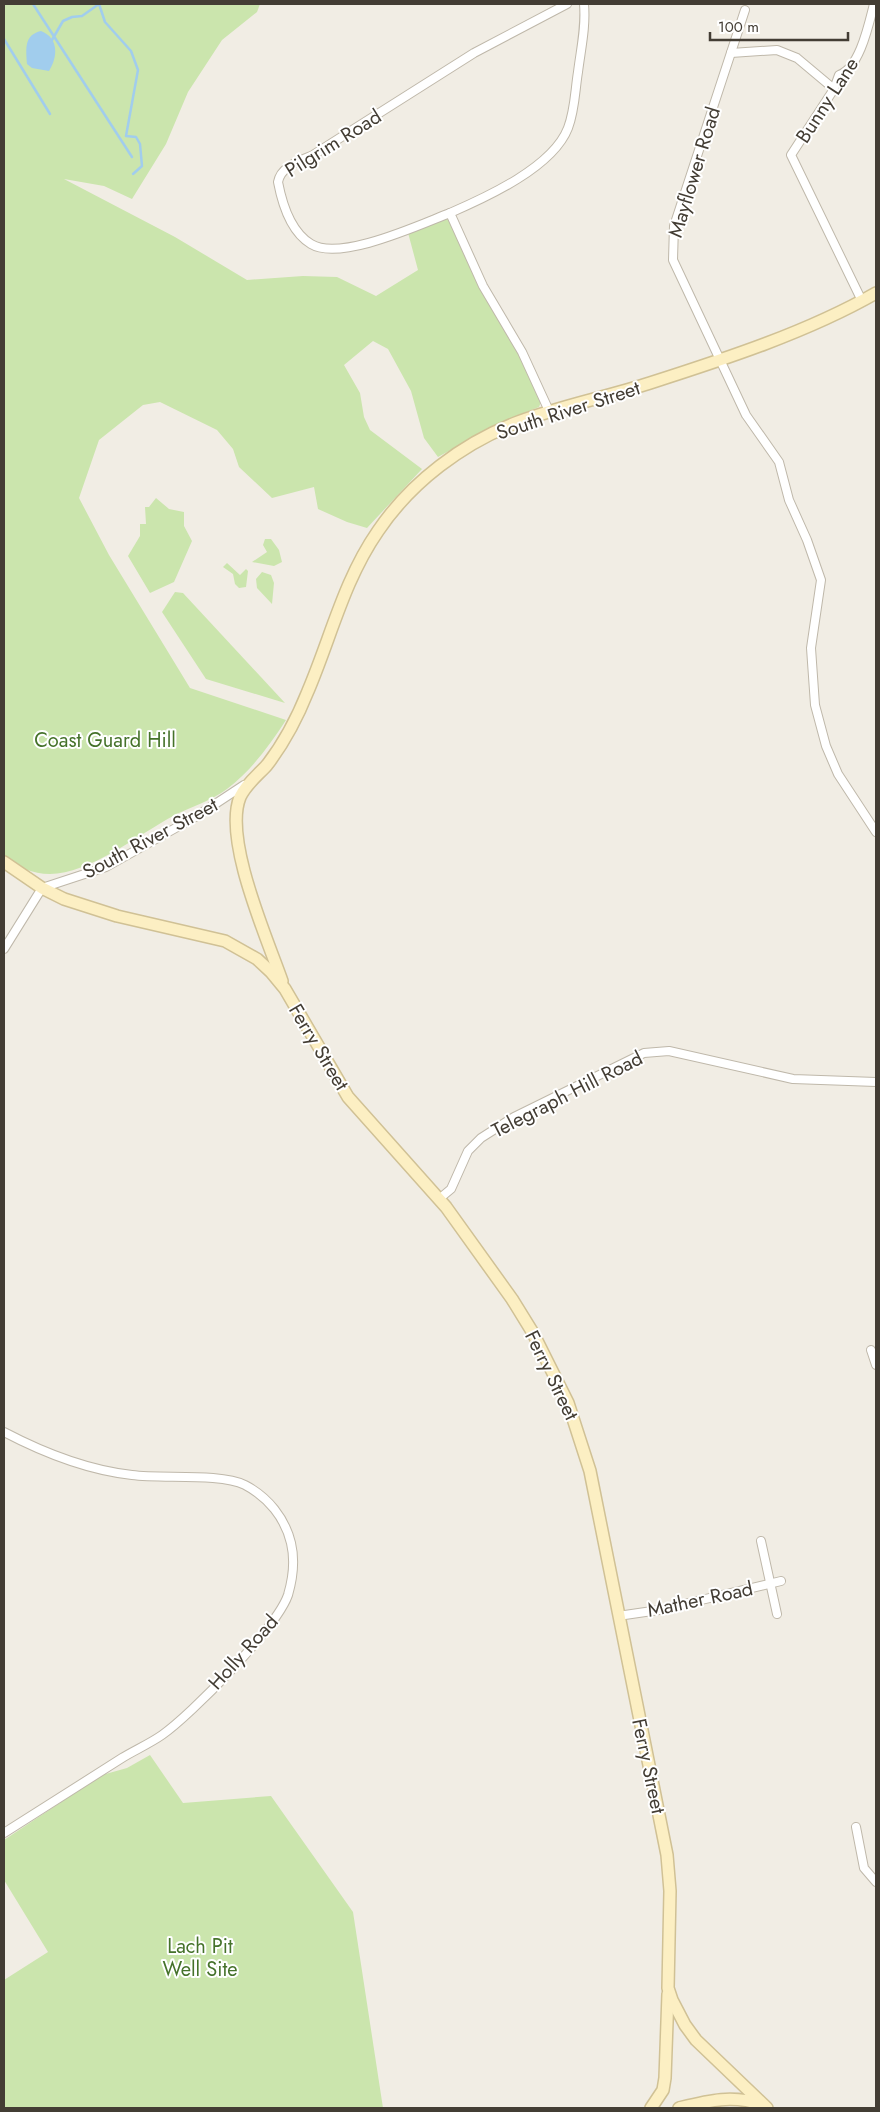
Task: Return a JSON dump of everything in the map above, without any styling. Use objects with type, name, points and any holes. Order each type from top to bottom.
[{"type":"street","name":"Pilgrim Road","points":[[567,4],[474,54],[314,155],[282,171],[278,182],[290,219],[303,237],[319,247],[345,248],[375,242],[450,213],[526,173],[554,150],[568,129],[574,104],[585,26],[584,4]]},
{"type":"street","name":"Bunny Lane","points":[[862,301],[791,155],[834,89],[839,75],[846,73],[865,38],[874,4]]},
{"type":"street","name":"Mayflower Road","points":[[745,10],[674,226],[672,242],[673,260],[721,358],[746,415],[779,462],[789,500],[807,540],[821,580],[811,648],[815,704],[826,746],[838,774],[876,832]]},
{"type":"street","points":[[731,53],[777,50],[797,58],[834,89]]},
{"type":"street","points":[[450,213],[483,286],[522,352],[550,413]]},
{"type":"street","name":"South River Street","points":[[285,990],[244,871],[238,844],[239,799],[254,778],[268,764],[295,721],[315,675],[354,571],[378,530],[395,509],[432,473],[464,449],[518,422],[653,382],[721,358],[815,324],[876,293]]},
{"type":"street","name":"South River Street","points":[[42,888],[106,867],[197,816],[254,778]]},
{"type":"street","name":"Ferry Street","points":[[4,862],[42,888],[64,899],[116,916],[225,941],[257,959],[271,972],[285,990],[348,1097],[439,1198],[512,1299],[533,1334],[568,1403],[590,1470],[667,1855],[670,1891],[668,1988],[685,2025],[696,2040],[766,2108]]},
{"type":"street","points":[[4,948],[42,888]]},
{"type":"street","name":"Telegraph Hill Road","points":[[439,1198],[451,1189],[468,1151],[481,1138],[514,1117],[644,1052],[669,1051],[793,1079],[876,1082]]},
{"type":"street","points":[[870,1350],[876,1364]]},
{"type":"street","name":"Holly Road","points":[[4,1432],[57,1457],[103,1470],[168,1478],[229,1480],[245,1485],[263,1498],[276,1511],[287,1530],[292,1550],[293,1575],[280,1611],[261,1635],[187,1714],[162,1735],[4,1833]]},
{"type":"street","points":[[761,1541],[777,1614]]},
{"type":"street","name":"Mather Road","points":[[618,1616],[659,1610],[781,1581]]},
{"type":"street","points":[[856,1826],[864,1868],[876,1882]]},
{"type":"street","points":[[652,2108],[663,2090],[665,2078],[668,1988]]},
{"type":"street","points":[[679,2108],[725,2098],[752,2101],[766,2108]]},
{"type":"green space","name":"Coast Guard Hill","points":[[4,4],[260,4],[257,12],[222,40],[188,92],[166,144],[132,199],[104,186],[64,179],[175,237],[247,280],[303,276],[337,277],[376,296],[418,270],[407,229],[450,213],[543,397],[539,407],[501,422],[438,457],[424,438],[411,391],[388,349],[373,341],[344,365],[360,393],[364,417],[370,430],[422,469],[367,528],[347,522],[318,509],[314,487],[272,498],[239,467],[233,449],[217,430],[160,402],[143,405],[99,440],[79,498],[109,555],[190,688],[286,720],[252,766],[236,782],[221,793],[173,816],[97,861],[81,868],[50,874],[37,873],[4,858]]},
{"type":"green space","points":[[156,498],[169,509],[184,512],[184,526],[192,541],[174,582],[150,593],[128,556],[140,536],[140,524],[146,524],[145,507],[149,507]]},
{"type":"green space","points":[[265,539],[271,539],[279,550],[282,562],[274,566],[252,562],[267,552],[263,545]]},
{"type":"green space","points":[[227,563],[240,575],[246,569],[248,571],[246,587],[239,588],[235,584],[233,574],[223,567]]},
{"type":"green space","points":[[262,572],[271,575],[274,583],[272,604],[257,588],[256,579]]},
{"type":"green space","points":[[175,592],[183,593],[285,703],[206,679],[162,612]]},
{"type":"green space","name":"Lach Pit Well Site","points":[[150,1755],[183,1803],[271,1796],[353,1912],[383,2108],[4,2108],[4,1980],[48,1952],[4,1880],[4,1840],[102,1775],[127,1768]]},
{"type":"water","points":[[41,31],[51,38],[55,48],[54,60],[49,71],[32,68],[27,64],[27,43],[35,33]]},
{"type":"waterway","points":[[33,4],[132,157]]},
{"type":"waterway","points":[[99,4],[105,22],[131,51],[138,70],[126,136],[136,137],[140,144],[142,166],[133,174]]},
{"type":"waterway","points":[[52,40],[63,21],[72,17],[82,16],[99,4]]},
{"type":"waterway","points":[[4,39],[50,114]]}]
